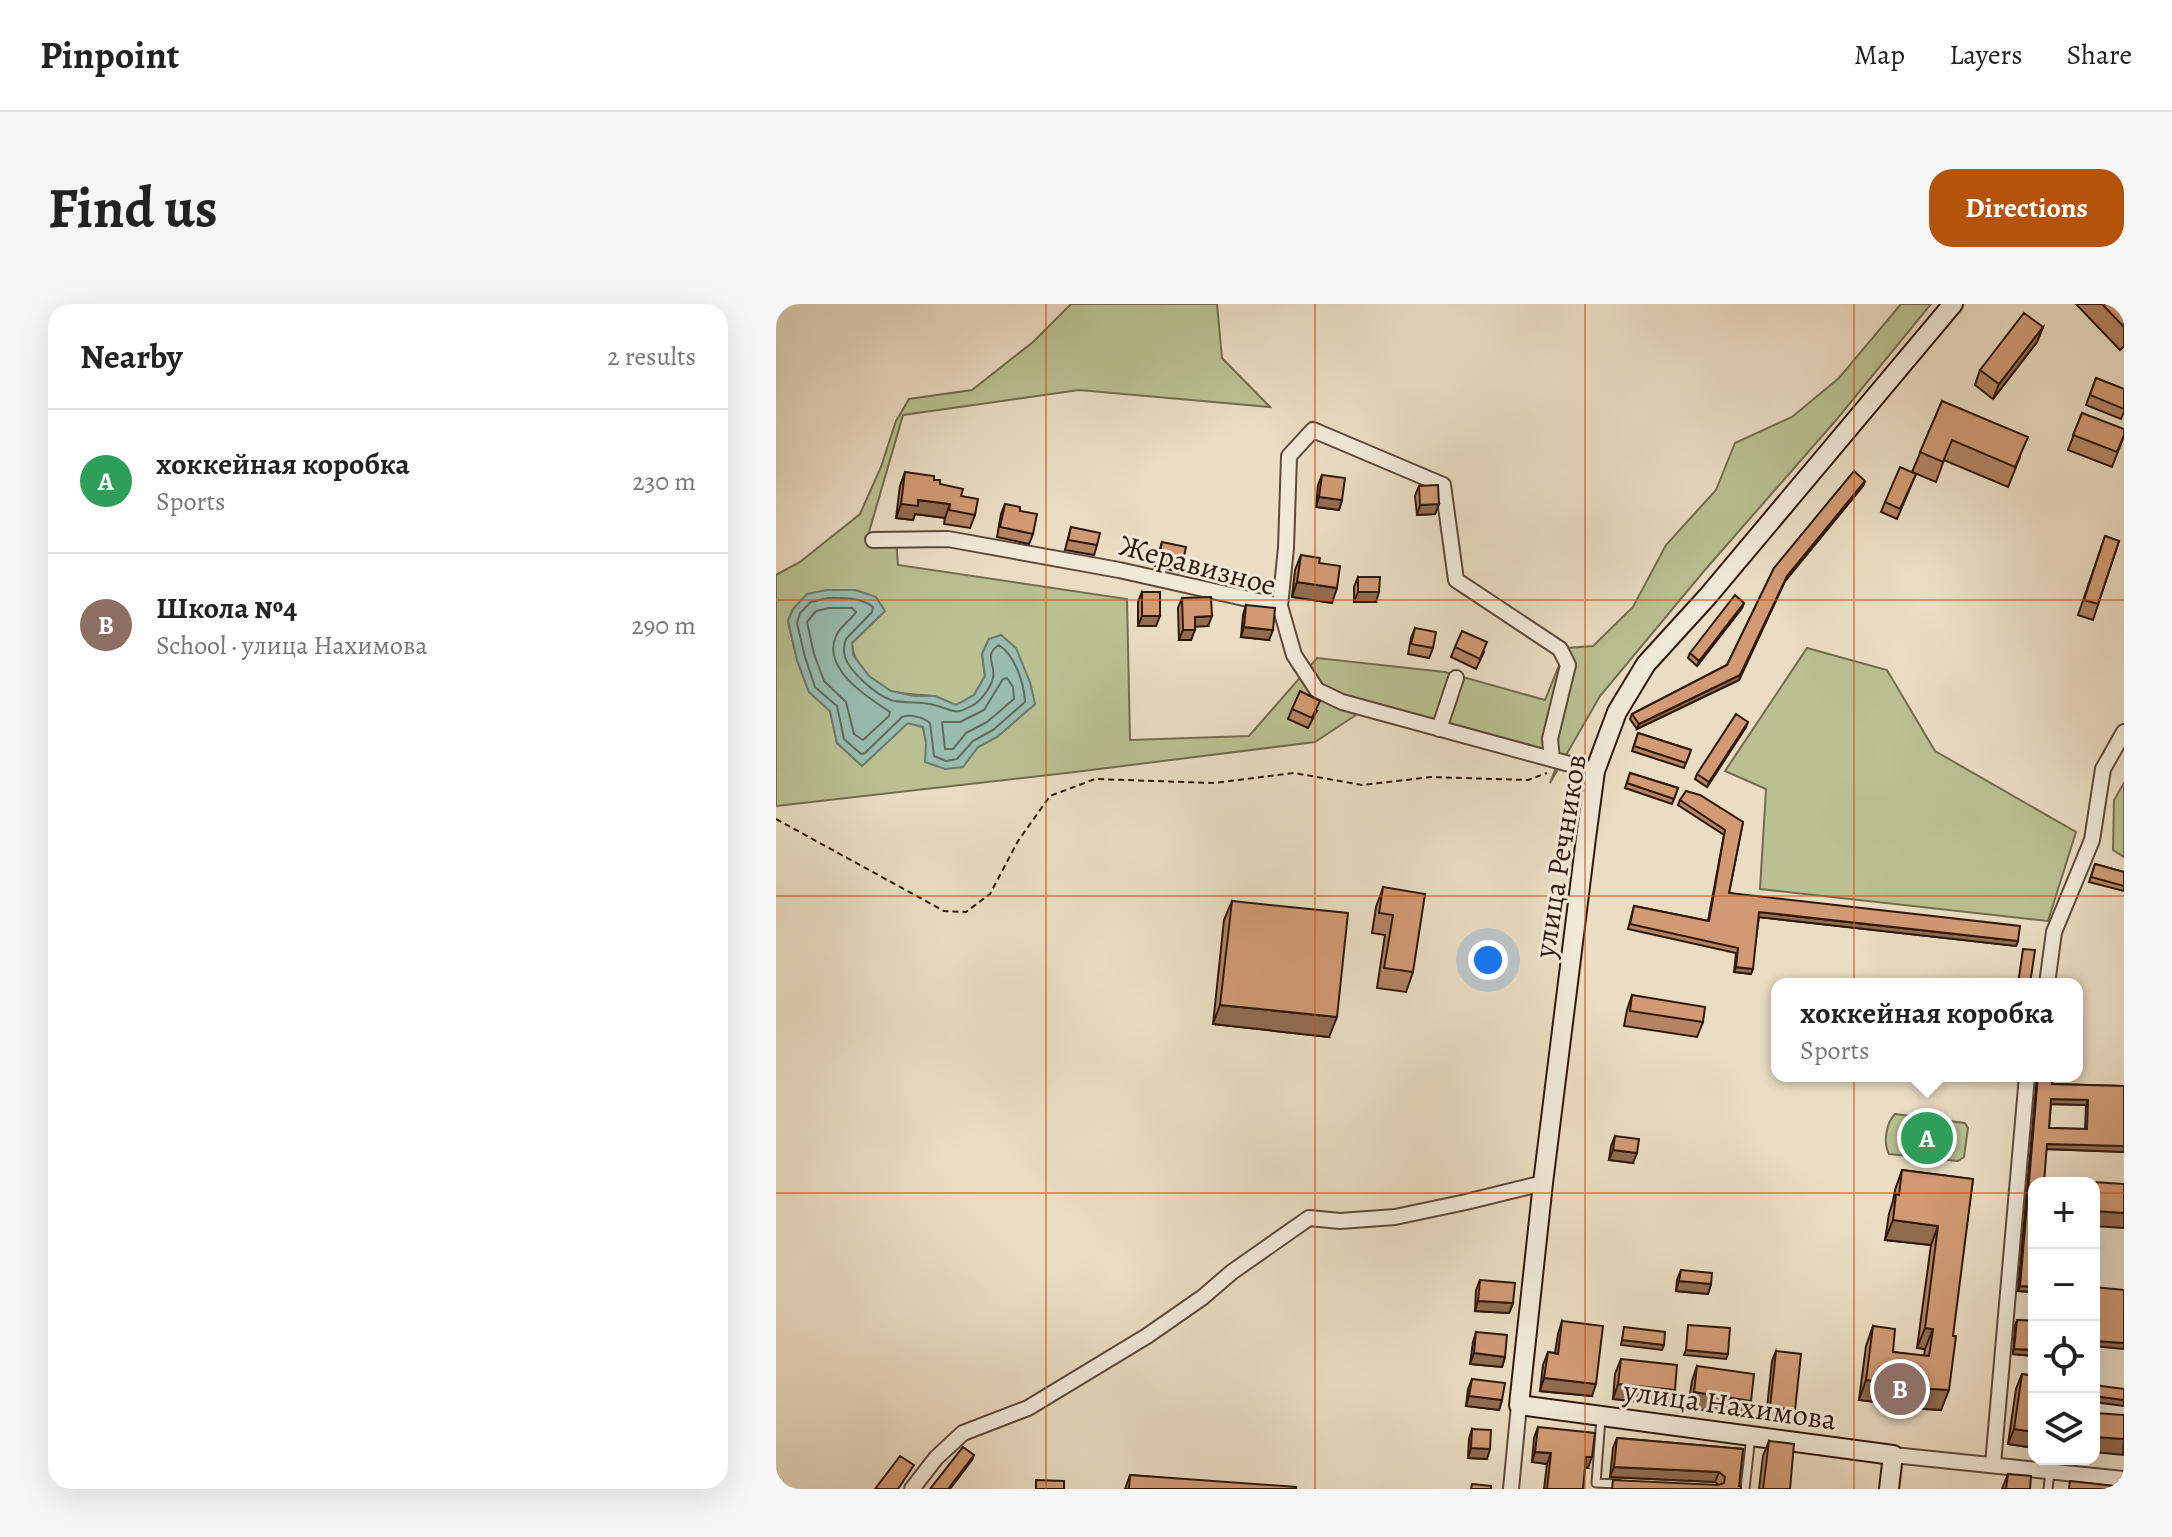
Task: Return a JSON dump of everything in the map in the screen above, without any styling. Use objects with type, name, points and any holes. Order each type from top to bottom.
[{"type":"street","name":"улица Речников","points":[[1511,1489],[1543,1183],[1595,771],[1617,712],[1646,664],[1708,596],[1953,304]]},
{"type":"street","points":[[1280,606],[1286,548],[1289,456],[1313,430],[1443,485],[1456,580],[1560,649],[1568,665],[1550,739],[1552,759]]},
{"type":"street","name":"Жеравизное","points":[[873,540],[948,539],[1119,570],[1280,606],[1294,655],[1317,690],[1342,702],[1595,771]]},
{"type":"street","points":[[1439,729],[1456,678]]},
{"type":"street","points":[[2048,978],[2054,932],[2092,840],[2103,769],[2124,732]]},
{"type":"street","points":[[1993,1464],[2026,1082]]},
{"type":"street","points":[[912,1489],[936,1458],[963,1433],[1028,1408],[1147,1336],[1309,1218],[1340,1221],[1395,1217],[1543,1183]]},
{"type":"street","name":"улица Нахимова","points":[[1519,1405],[1893,1455],[2124,1479]]},
{"type":"street","points":[[1889,1489],[1893,1455]]},
{"type":"lane","points":[[1601,1416],[1596,1483],[1626,1485]]},
{"type":"lane","points":[[1745,1489],[1751,1436]]},
{"type":"lane","points":[[2048,1489],[2050,1471]]},
{"type":"path","points":[[776,819],[944,911],[966,912],[990,894],[1018,841],[1050,796],[1095,779],[1214,783],[1294,773],[1362,785],[1431,777],[1528,780],[1573,765]]},
{"type":"green space","points":[[1071,304],[1217,304],[1222,358],[1270,407],[1079,390],[903,415],[867,539],[896,539],[898,565],[1127,599],[1130,740],[1249,736],[1317,658],[1445,672],[1545,700],[1566,648],[1593,646],[1633,607],[1666,545],[1716,490],[1735,443],[1792,417],[1839,378],[1901,304],[1931,304],[1600,696],[1550,783],[1557,765],[1365,709],[1315,742],[776,806],[776,575],[800,562],[860,514],[881,467],[896,421],[909,399],[972,390],[1033,342]],"holes":[[[855,590],[876,597],[884,611],[852,643],[858,661],[880,685],[888,690],[935,697],[956,705],[974,695],[985,676],[982,654],[989,639],[1035,704],[997,737],[978,747],[962,767],[926,742],[923,727],[907,723],[862,766],[837,743],[830,711],[809,692],[797,660],[788,621],[793,609]]]},
{"type":"green space","points":[[1807,648],[1887,670],[1935,751],[2076,832],[2048,921],[1760,889],[1766,789],[1725,771]]},
{"type":"green space","points":[[2124,783],[2124,857],[2113,850],[2114,800]]},
{"type":"green space","points":[[1895,1114],[1965,1123],[1968,1128],[1964,1157],[1958,1161],[1889,1154],[1886,1133]]},
{"type":"water","points":[[855,590],[876,597],[885,611],[852,643],[853,655],[869,676],[891,691],[935,696],[956,705],[974,695],[985,676],[982,654],[989,639],[1001,635],[1016,648],[1035,704],[997,737],[978,747],[963,767],[945,769],[925,762],[923,727],[908,723],[862,766],[837,743],[830,711],[809,692],[797,660],[788,621],[793,609],[807,594]]},
{"type":"building","points":[[2102,304],[2124,304],[2124,327]]},
{"type":"building","points":[[2024,313],[2043,327],[1999,384],[1980,370]]},
{"type":"building","points":[[2096,378],[2124,389],[2124,409],[2090,395]]},
{"type":"building","points":[[1942,401],[2028,437],[2015,467],[1952,440],[1943,462],[1920,452]]},
{"type":"building","points":[[2082,413],[2124,429],[2117,452],[2073,435]]},
{"type":"building","points":[[1900,467],[1916,474],[1900,509],[1885,502]]},
{"type":"building","points":[[1854,471],[1865,481],[1787,576],[1740,675],[1639,724],[1632,714],[1727,665],[1774,568]]},
{"type":"building","points":[[905,472],[934,476],[940,484],[963,489],[961,496],[978,499],[975,515],[949,510],[950,504],[918,500],[918,506],[901,504]]},
{"type":"building","points":[[1322,475],[1345,478],[1342,500],[1319,497]]},
{"type":"building","points":[[1438,485],[1439,504],[1420,505],[1419,486]]},
{"type":"building","points":[[1005,504],[1037,514],[1033,534],[1000,527]]},
{"type":"building","points":[[1071,527],[1100,533],[1097,545],[1068,540]]},
{"type":"building","points":[[2105,536],[2119,541],[2098,604],[2084,600]]},
{"type":"building","points":[[1162,542],[1186,547],[1183,561],[1159,556]]},
{"type":"building","points":[[1301,555],[1320,558],[1319,563],[1340,566],[1337,588],[1297,582]]},
{"type":"building","points":[[1358,577],[1380,577],[1379,592],[1358,592]]},
{"type":"building","points":[[1142,592],[1160,592],[1160,616],[1142,616]]},
{"type":"building","points":[[1735,595],[1744,603],[1699,661],[1690,653]]},
{"type":"building","points":[[1211,597],[1212,616],[1195,617],[1195,630],[1183,630],[1182,598]]},
{"type":"building","points":[[1246,605],[1275,608],[1273,630],[1244,627]]},
{"type":"building","points":[[1415,628],[1436,632],[1433,648],[1411,644]]},
{"type":"building","points":[[1462,631],[1487,642],[1480,659],[1455,647]]},
{"type":"building","points":[[1300,691],[1320,701],[1312,718],[1292,709]]},
{"type":"building","points":[[1736,714],[1748,722],[1709,782],[1697,774]]},
{"type":"building","points":[[1638,733],[1691,750],[1686,763],[1634,746]]},
{"type":"building","points":[[1630,773],[1678,788],[1674,799],[1627,783]]},
{"type":"building","points":[[1686,791],[1700,795],[1743,822],[1729,893],[2020,926],[2018,941],[1759,912],[1753,969],[1736,967],[1738,948],[1630,924],[1634,906],[1709,921],[1725,830],[1680,800]]},
{"type":"building","points":[[2095,864],[2124,872],[2124,886],[2091,877]]},
{"type":"building","points":[[1383,887],[1425,894],[1413,972],[1384,968],[1393,915],[1379,913]]},
{"type":"building","points":[[1232,901],[1348,913],[1337,1017],[1220,1005]]},
{"type":"building","points":[[2023,949],[2035,950],[2031,978],[2019,978]]},
{"type":"building","points":[[1632,995],[1705,1007],[1703,1022],[1630,1011]]},
{"type":"building","points":[[2037,1082],[2124,1086],[2124,1146],[2047,1144],[2044,1177],[2029,1177]],"holes":[[[2051,1099],[2088,1100],[2087,1129],[2049,1128]]]},
{"type":"building","points":[[1615,1136],[1639,1139],[1637,1153],[1613,1150]]},
{"type":"building","points":[[1902,1170],[1973,1179],[1949,1390],[1899,1387],[1899,1384],[1866,1380],[1873,1326],[1895,1329],[1893,1352],[1929,1356],[1933,1329],[1925,1328],[1938,1226],[1893,1220]]},
{"type":"building","points":[[2100,1182],[2124,1184],[2124,1213],[2100,1211]]},
{"type":"building","points":[[2028,1193],[2028,1287],[2020,1286]]},
{"type":"building","points":[[1681,1270],[1712,1273],[1711,1284],[1679,1281]]},
{"type":"building","points":[[1480,1280],[1515,1283],[1513,1303],[1478,1301]]},
{"type":"building","points":[[2100,1288],[2124,1290],[2124,1343],[2100,1341]]},
{"type":"building","points":[[2017,1320],[2028,1321],[2028,1350],[2014,1349]]},
{"type":"building","points":[[1562,1321],[1603,1326],[1596,1384],[1544,1378],[1548,1352],[1558,1354]]},
{"type":"building","points":[[1688,1325],[1730,1328],[1728,1354],[1686,1350]]},
{"type":"building","points":[[1624,1327],[1665,1332],[1664,1345],[1622,1340]]},
{"type":"building","points":[[1476,1332],[1507,1335],[1505,1357],[1474,1353]]},
{"type":"building","points":[[1776,1351],[1801,1354],[1795,1410],[1770,1407]]},
{"type":"building","points":[[1621,1359],[1677,1365],[1675,1390],[1618,1384]]},
{"type":"building","points":[[1697,1366],[1754,1374],[1751,1401],[1694,1392]]},
{"type":"building","points":[[2022,1374],[2028,1375],[2028,1431],[2014,1429]]},
{"type":"building","points":[[1472,1379],[1505,1383],[1502,1400],[1469,1396]]},
{"type":"building","points":[[2100,1386],[2124,1389],[2124,1400],[2100,1397]]},
{"type":"building","points":[[2100,1413],[2124,1415],[2124,1439],[2100,1437]]},
{"type":"building","points":[[1538,1427],[1595,1433],[1592,1457],[1586,1457],[1583,1489],[1547,1489],[1551,1453],[1535,1452]]},
{"type":"building","points":[[1472,1429],[1491,1430],[1490,1449],[1471,1448]]},
{"type":"building","points":[[1617,1438],[1743,1449],[1741,1489],[1612,1489],[1613,1480],[1718,1485],[1724,1483],[1725,1477],[1719,1472],[1614,1467]]},
{"type":"building","points":[[1769,1441],[1794,1444],[1790,1489],[1763,1489]]},
{"type":"building","points":[[963,1447],[974,1455],[948,1489],[930,1489]]},
{"type":"building","points":[[900,1456],[914,1465],[898,1489],[875,1489]]},
{"type":"building","points":[[2008,1474],[2031,1476],[2030,1489],[2006,1489]]},
{"type":"building","points":[[1130,1475],[1296,1487],[1296,1489],[1129,1489]]},
{"type":"building","points":[[1036,1480],[1064,1481],[1064,1489],[1036,1489]]},
{"type":"building","points":[[2070,1481],[2124,1487],[2124,1489],[2069,1489]]},
{"type":"building","points":[[1472,1484],[1491,1486],[1491,1489],[1471,1489]]},
{"type":"place","name":"хоккейная коробка","points":[[1927,1138]]},
{"type":"place","name":"Школа №4","points":[[1900,1389]]}]
